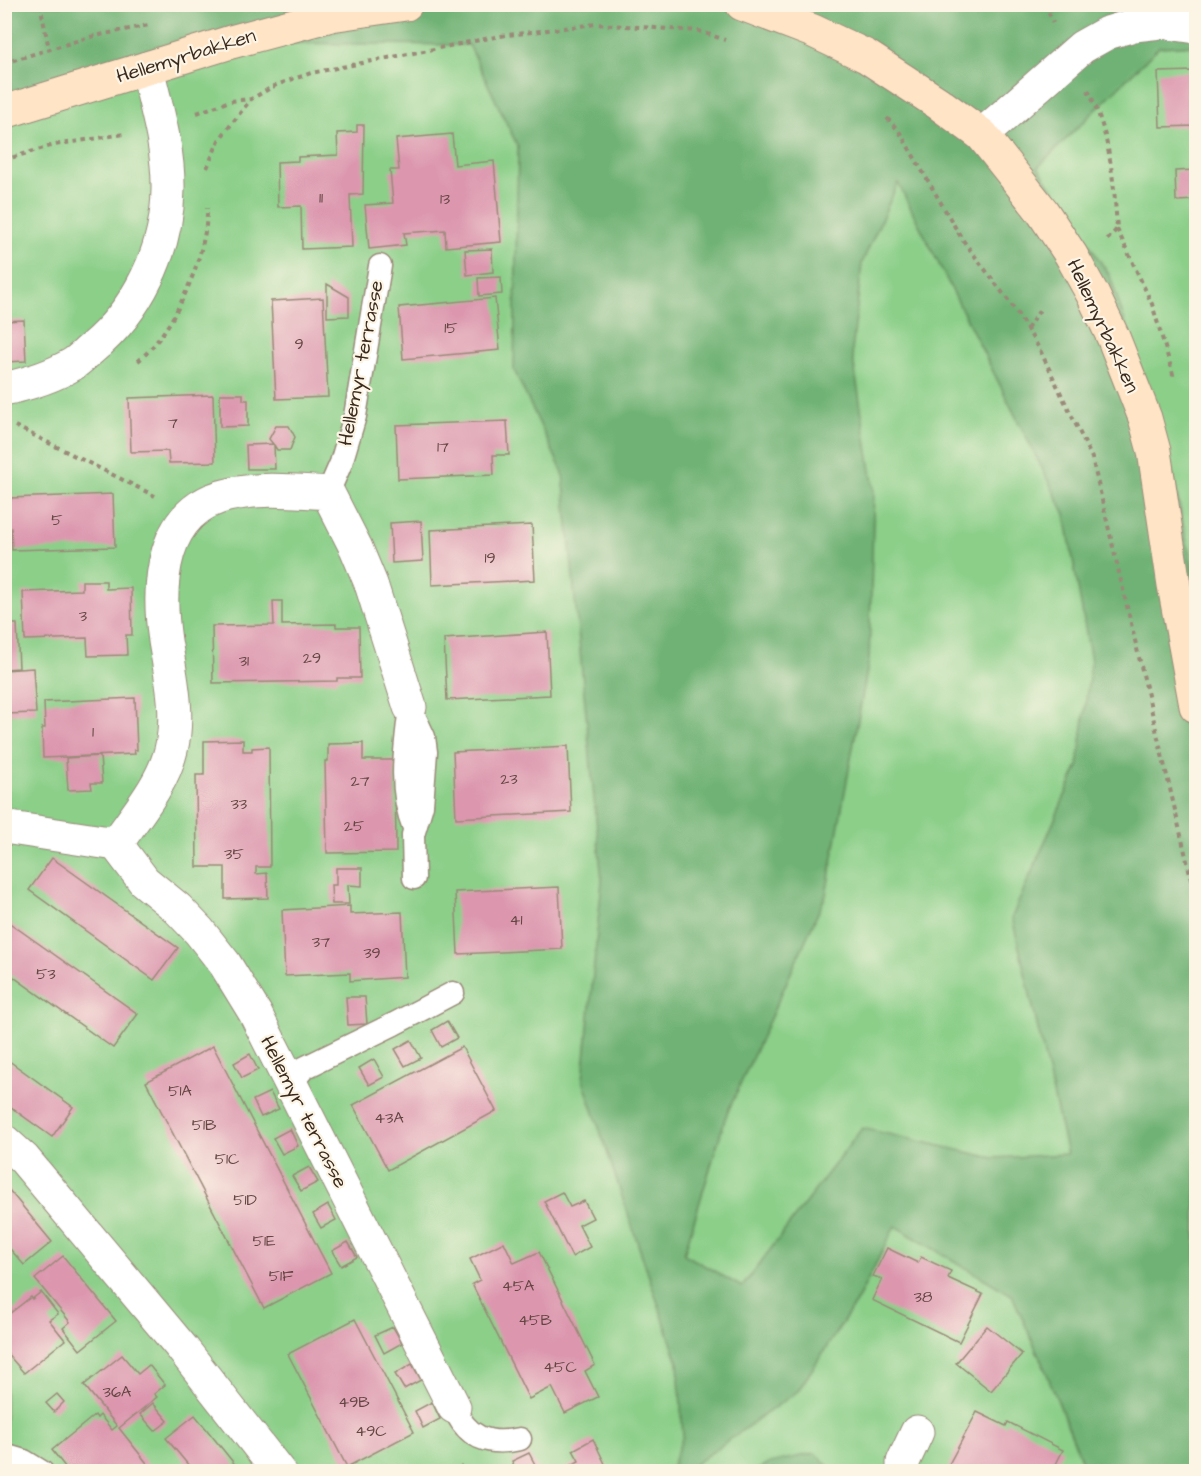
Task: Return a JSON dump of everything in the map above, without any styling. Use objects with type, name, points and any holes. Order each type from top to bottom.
[{"type":"street","name":"Hellemyrbakken","points":[[4,112],[231,42],[331,15],[406,4]]},
{"type":"street","name":"Hellemyrbakken","points":[[742,4],[813,31],[866,56],[982,135],[1042,211],[1071,255],[1113,337],[1145,418],[1154,451],[1174,585],[1197,706]]},
{"type":"street","points":[[982,135],[1082,47],[1107,33],[1134,25],[1161,22],[1197,27]]},
{"type":"street","points":[[4,389],[27,384],[74,364],[105,337],[131,308],[153,264],[165,227],[168,189],[159,126],[147,68]]},
{"type":"street","points":[[4,827],[116,844],[164,771],[171,750],[174,700],[164,629],[162,578],[171,543],[185,518],[205,502],[226,495],[246,491],[328,493],[367,575],[410,707]]},
{"type":"street","name":"Hellemyr terrasse","points":[[116,844],[144,881],[200,931],[225,964],[255,1013],[454,1407]]},
{"type":"street","points":[[4,1141],[24,1159],[182,1348],[279,1472]]},
{"type":"street","points":[[903,1472],[903,1462],[917,1432]]},
{"type":"lane","name":"Hellemyr terrasse","points":[[328,493],[344,454],[355,416],[380,266]]},
{"type":"lane","points":[[410,707],[403,761],[406,809],[414,828],[414,878]]},
{"type":"lane","points":[[290,1085],[304,1068],[453,993]]},
{"type":"lane","points":[[454,1407],[458,1418],[474,1435],[491,1442],[504,1443],[520,1439]]},
{"type":"lane","points":[[4,1455],[24,1461],[42,1472]]},
{"type":"path","points":[[40,4],[50,49]]},
{"type":"path","points":[[1046,4],[1098,110],[1104,129],[1115,190],[1117,229],[1152,304],[1173,374],[1170,383]]},
{"type":"path","points":[[4,63],[90,37],[154,24]]},
{"type":"path","points":[[4,160],[54,145],[128,134],[159,126],[230,101],[250,99],[276,85],[311,73],[500,36],[596,24],[699,31],[731,43]]},
{"type":"path","points":[[880,110],[899,131],[962,239],[1011,304],[1039,348],[1092,458],[1197,899]]},
{"type":"path","points":[[1105,243],[1117,229]]},
{"type":"path","points":[[1027,329],[1041,308]]},
{"type":"path","points":[[14,426],[172,505],[185,518]]},
{"type":"green space","points":[[972,4],[999,7],[1005,4],[1196,5],[1196,45],[1159,47],[1038,167],[1110,276],[1169,457],[1196,584],[1196,1471],[1093,1471],[1083,1464],[1012,1295],[895,1226],[858,1299],[798,1391],[685,1471],[670,1471],[683,1436],[678,1363],[583,1080],[602,881],[563,473],[514,370],[518,147],[469,45],[265,43],[5,120],[5,5]],"holes":[[[898,183],[1065,514],[1091,661],[1078,766],[1012,917],[1067,1154],[993,1158],[862,1128],[742,1287],[684,1254],[726,1116],[826,895],[869,660],[874,489],[852,352],[862,263]]]},
{"type":"green space","points":[[5,5],[1196,5],[1196,1471],[5,1472]]},
{"type":"green space","points":[[815,1453],[833,1471],[755,1471],[770,1463]]},
{"type":"building","points":[[1196,71],[1196,126],[1160,127],[1158,72]]},
{"type":"building","points":[[357,125],[364,125],[363,194],[350,195],[352,247],[302,249],[301,206],[278,207],[277,162],[298,161],[298,157],[338,155],[337,133],[357,132]]},
{"type":"building","points":[[452,134],[455,165],[494,161],[501,242],[446,247],[445,230],[404,233],[406,245],[369,249],[365,205],[393,203],[390,170],[399,170],[396,139]]},
{"type":"building","points":[[1196,170],[1196,200],[1176,201],[1175,171]]},
{"type":"building","points":[[492,249],[493,272],[467,275],[465,250]]},
{"type":"building","points":[[501,277],[502,294],[479,296],[478,278]]},
{"type":"building","points":[[327,284],[349,297],[349,316],[327,317]]},
{"type":"building","points":[[323,298],[328,397],[276,399],[271,301]]},
{"type":"building","points":[[495,298],[500,350],[403,359],[399,307]]},
{"type":"building","points":[[24,320],[26,361],[4,362],[4,321]]},
{"type":"building","points":[[220,394],[243,394],[243,400],[248,400],[248,426],[220,427]]},
{"type":"building","points":[[213,395],[215,462],[169,463],[168,451],[131,452],[129,398]]},
{"type":"building","points":[[507,421],[509,455],[493,455],[494,475],[398,479],[396,425]]},
{"type":"building","points":[[276,426],[289,426],[295,437],[290,450],[277,450],[274,445],[275,469],[247,469],[246,445],[273,444],[269,439]]},
{"type":"building","points":[[113,494],[115,547],[12,550],[11,528],[4,528],[4,501],[11,500],[10,498]]},
{"type":"building","points":[[421,521],[423,561],[392,563],[390,523]]},
{"type":"building","points":[[532,525],[535,580],[432,585],[430,530]]},
{"type":"building","points":[[82,581],[106,581],[106,589],[131,588],[132,635],[126,635],[127,655],[88,656],[87,638],[25,640],[23,592],[82,590]]},
{"type":"building","points":[[273,601],[282,601],[282,625],[336,624],[336,627],[359,627],[360,678],[337,678],[337,681],[213,683],[212,626],[274,625]]},
{"type":"building","points":[[5,624],[17,624],[19,668],[5,669]]},
{"type":"building","points":[[547,632],[550,695],[447,700],[444,639]]},
{"type":"building","points":[[33,668],[36,713],[4,714],[4,670]]},
{"type":"building","points":[[135,698],[137,750],[134,750],[135,754],[43,758],[44,702]]},
{"type":"building","points":[[243,740],[243,751],[269,747],[270,867],[256,867],[256,874],[267,873],[268,898],[225,899],[225,867],[197,867],[196,775],[204,775],[204,741]]},
{"type":"building","points":[[363,743],[363,760],[395,760],[396,852],[327,853],[325,761],[328,761],[328,744]]},
{"type":"building","points":[[568,746],[571,812],[456,818],[453,752]]},
{"type":"building","points":[[100,756],[102,783],[91,783],[92,789],[68,790],[66,758]]},
{"type":"building","points":[[52,858],[178,948],[154,980],[29,890]]},
{"type":"building","points":[[336,868],[362,868],[362,886],[348,885],[349,904],[332,904],[331,885],[336,885]]},
{"type":"building","points":[[559,887],[562,949],[458,954],[455,892]]},
{"type":"building","points":[[350,906],[350,914],[402,912],[405,977],[350,981],[350,973],[285,976],[282,910]]},
{"type":"building","points":[[4,919],[138,1014],[113,1048],[4,970]]},
{"type":"building","points":[[346,997],[365,997],[367,1024],[348,1025]]},
{"type":"building","points":[[447,1021],[457,1038],[441,1047],[432,1030]]},
{"type":"building","points":[[411,1040],[421,1058],[405,1066],[395,1049]]},
{"type":"building","points":[[213,1046],[331,1273],[264,1308],[146,1082]]},
{"type":"building","points":[[462,1047],[496,1111],[388,1170],[353,1105]]},
{"type":"building","points":[[250,1054],[258,1070],[242,1078],[234,1063]]},
{"type":"building","points":[[5,1058],[73,1107],[52,1137],[5,1103]]},
{"type":"building","points":[[374,1059],[384,1077],[369,1085],[359,1068]]},
{"type":"building","points":[[270,1092],[279,1109],[261,1117],[253,1100]]},
{"type":"building","points":[[290,1129],[298,1146],[282,1154],[273,1138]]},
{"type":"building","points":[[309,1167],[318,1182],[301,1191],[292,1176]]},
{"type":"building","points":[[4,1184],[52,1242],[24,1265],[4,1242]]},
{"type":"building","points":[[562,1192],[570,1207],[584,1201],[593,1218],[579,1225],[590,1247],[572,1257],[544,1201]]},
{"type":"building","points":[[328,1205],[336,1220],[321,1228],[313,1214]]},
{"type":"building","points":[[348,1242],[357,1257],[341,1266],[332,1251]]},
{"type":"building","points":[[504,1242],[514,1263],[539,1252],[595,1365],[585,1371],[598,1397],[565,1413],[552,1387],[529,1399],[472,1284],[480,1280],[470,1259]]},
{"type":"building","points":[[887,1248],[918,1263],[921,1257],[951,1271],[948,1278],[983,1294],[959,1342],[872,1300],[882,1279],[873,1276]]},
{"type":"building","points":[[63,1256],[116,1321],[80,1350],[63,1328],[70,1322],[35,1279]]},
{"type":"building","points":[[41,1292],[58,1314],[49,1320],[65,1340],[24,1373],[4,1350],[4,1318]]},
{"type":"building","points":[[355,1319],[414,1432],[347,1467],[288,1354]]},
{"type":"building","points":[[987,1326],[1022,1354],[991,1391],[956,1363]]},
{"type":"building","points":[[393,1327],[402,1343],[384,1353],[375,1335]]},
{"type":"building","points":[[122,1355],[138,1374],[149,1365],[165,1385],[154,1394],[157,1397],[119,1428],[150,1467],[144,1472],[69,1472],[52,1450],[95,1415],[97,1418],[100,1415],[112,1430],[117,1426],[84,1385]]},
{"type":"building","points":[[412,1364],[421,1380],[404,1389],[395,1374]]},
{"type":"building","points":[[57,1394],[64,1402],[54,1412],[46,1403]]},
{"type":"building","points":[[432,1402],[440,1419],[423,1428],[415,1411]]},
{"type":"building","points":[[153,1403],[168,1421],[155,1431],[140,1414]]},
{"type":"building","points":[[977,1412],[1006,1426],[1008,1422],[1063,1450],[1052,1472],[958,1472],[948,1466]]},
{"type":"building","points":[[195,1415],[241,1472],[194,1472],[166,1438]]},
{"type":"building","points":[[593,1439],[609,1472],[558,1472],[579,1461],[573,1450]]},
{"type":"building","points":[[529,1453],[538,1470],[517,1472],[512,1461]]},
{"type":"building","points":[[461,1466],[463,1472],[450,1472]]}]
